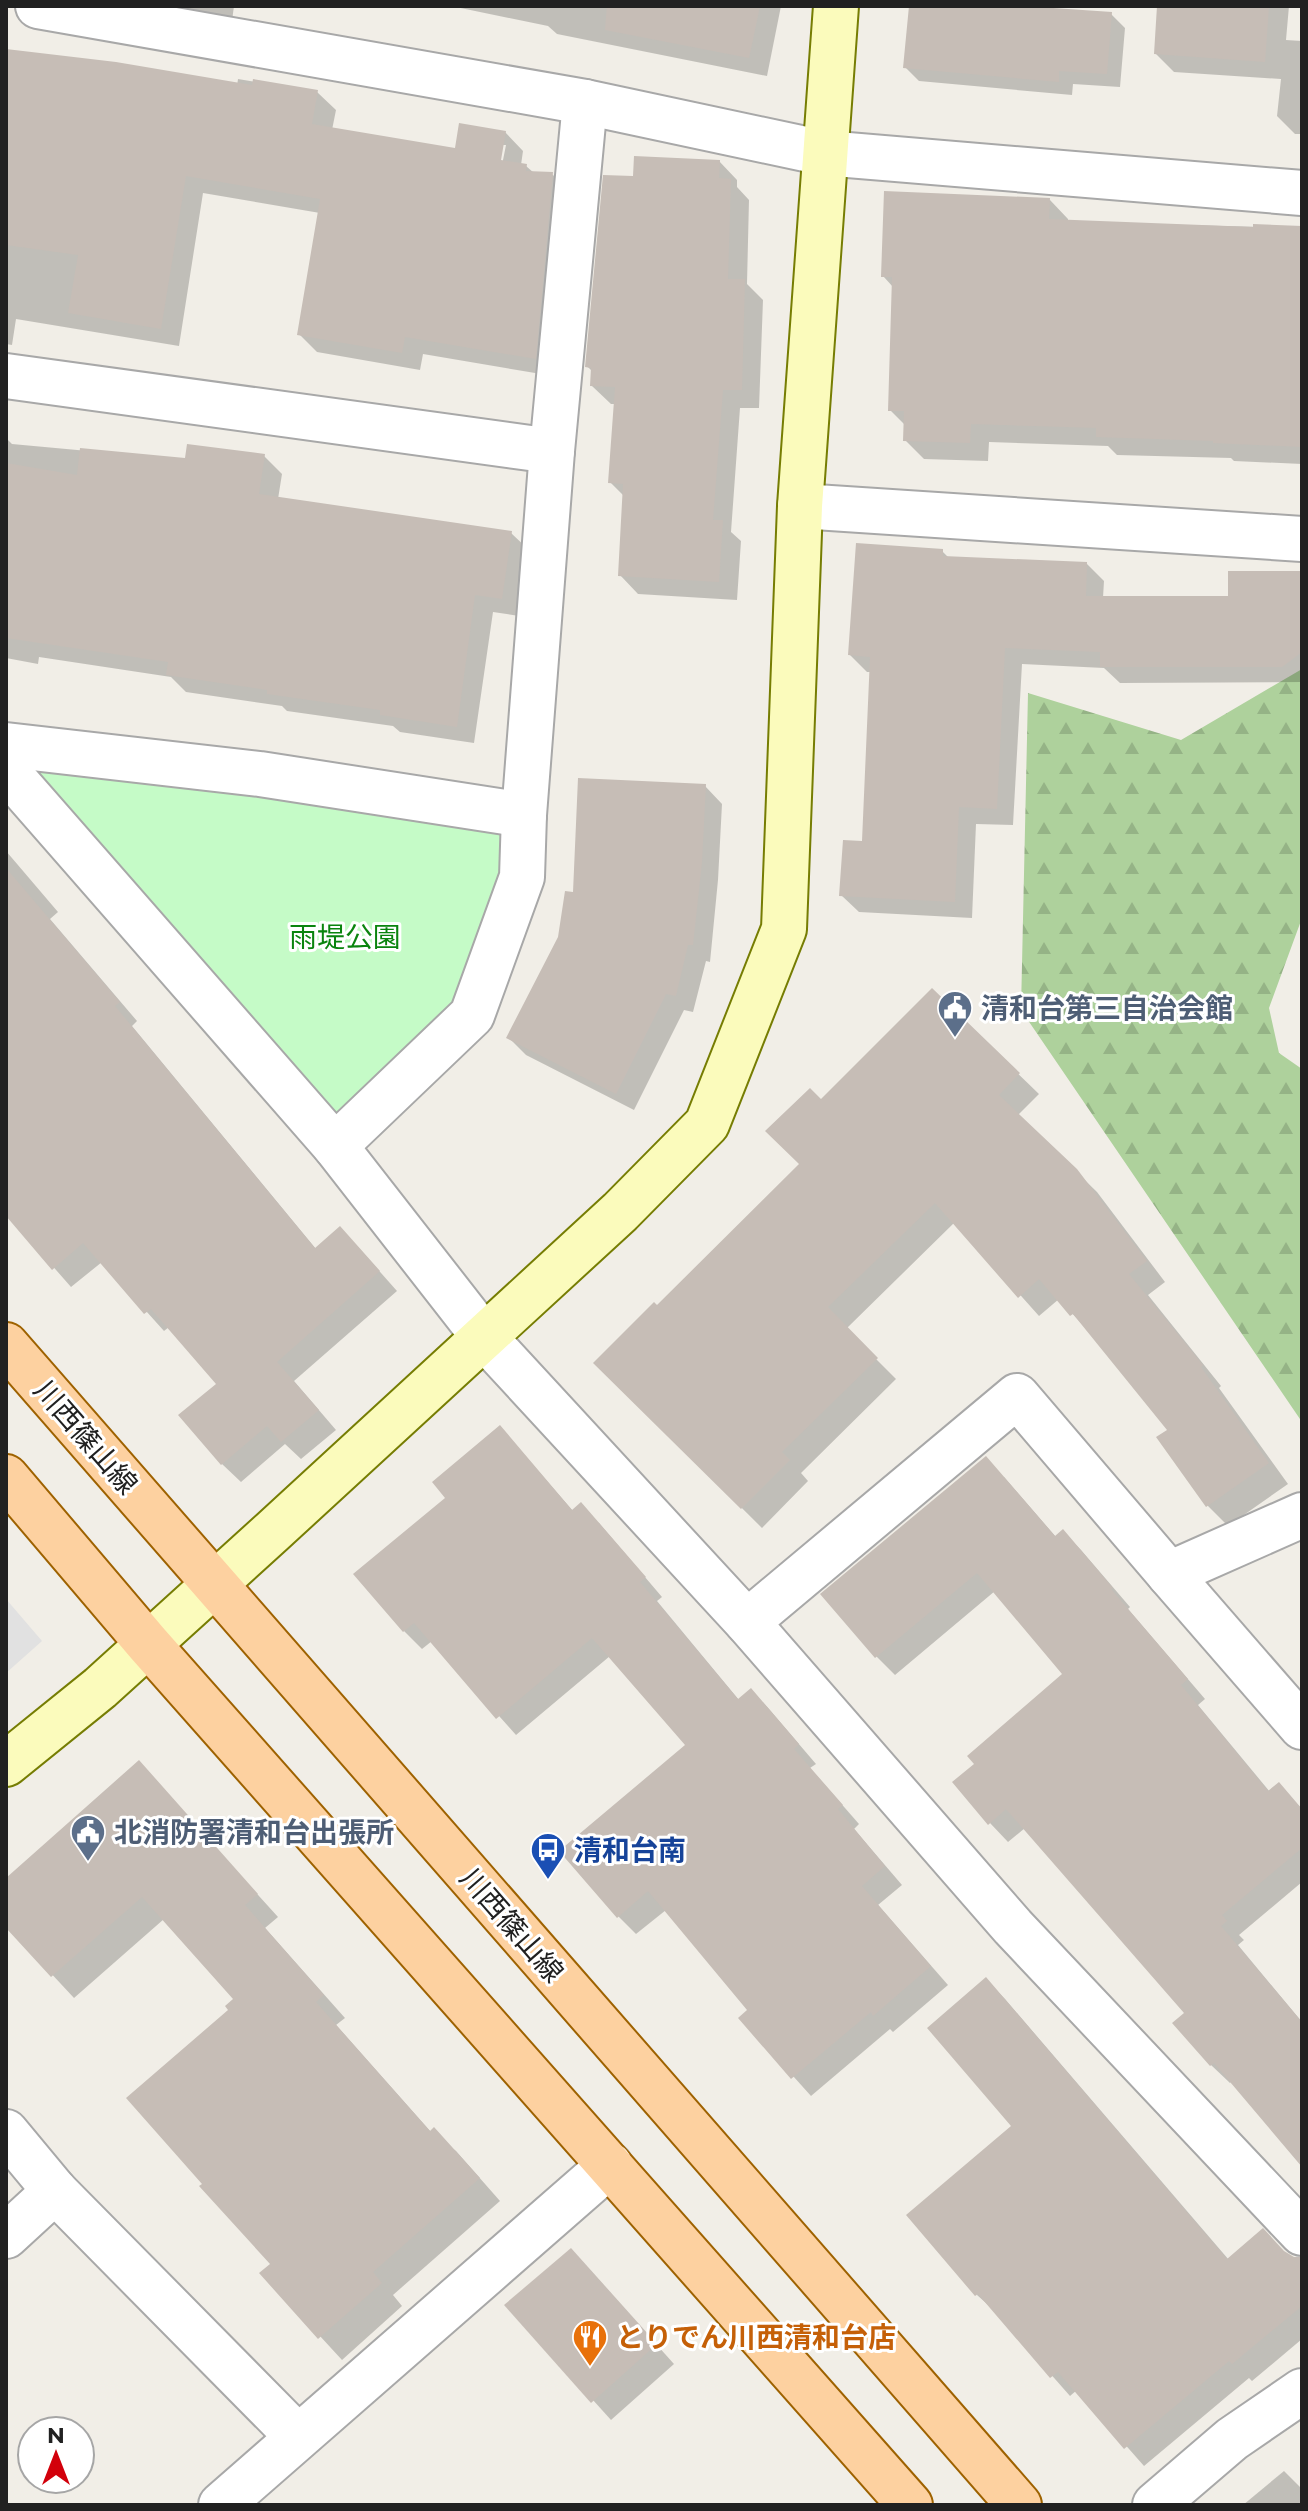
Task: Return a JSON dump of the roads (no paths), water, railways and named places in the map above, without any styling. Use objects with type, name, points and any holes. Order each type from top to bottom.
[{"type":"main road","name":"川西篠山線","points":[[6,1345],[1019,2505]]},
{"type":"main road","points":[[6,1477],[148,1644],[910,2505]]},
{"type":"street","points":[[38,6],[585,102],[824,153],[1302,193]]},
{"type":"street","points":[[6,1764],[100,1688],[620,1212],[707,1124],[784,929],[800,506],[836,6]]},
{"type":"street","points":[[335,1146],[472,1015],[522,877],[552,451],[585,102]]},
{"type":"street","points":[[6,376],[552,451]]},
{"type":"street","points":[[800,506],[1302,539]]},
{"type":"street","points":[[6,745],[260,774],[524,815]]},
{"type":"street","points":[[6,770],[335,1146],[484,1337],[747,1622],[1013,1927],[1302,2233]]},
{"type":"street","points":[[747,1622],[1017,1396],[1302,1727]]},
{"type":"street","points":[[1169,1574],[1302,1515]]},
{"type":"street","points":[[6,2132],[55,2191],[298,2437]]},
{"type":"street","points":[[221,2505],[610,2165]]},
{"type":"street","points":[[6,2236],[55,2191]]},
{"type":"street","points":[[1155,2505],[1232,2439],[1301,2394]]},
{"type":"place","name":"清和台第三自治会館","points":[[955,1039]]},
{"type":"place","name":"北消防署清和台出張所","points":[[88,1863]]},
{"type":"place","name":"清和台南","points":[[548,1881]]},
{"type":"place","name":"とりでん川西清和台店","points":[[590,2368]]},
{"type":"park label","name":"雨堤公園","points":[[345,937]]}]
